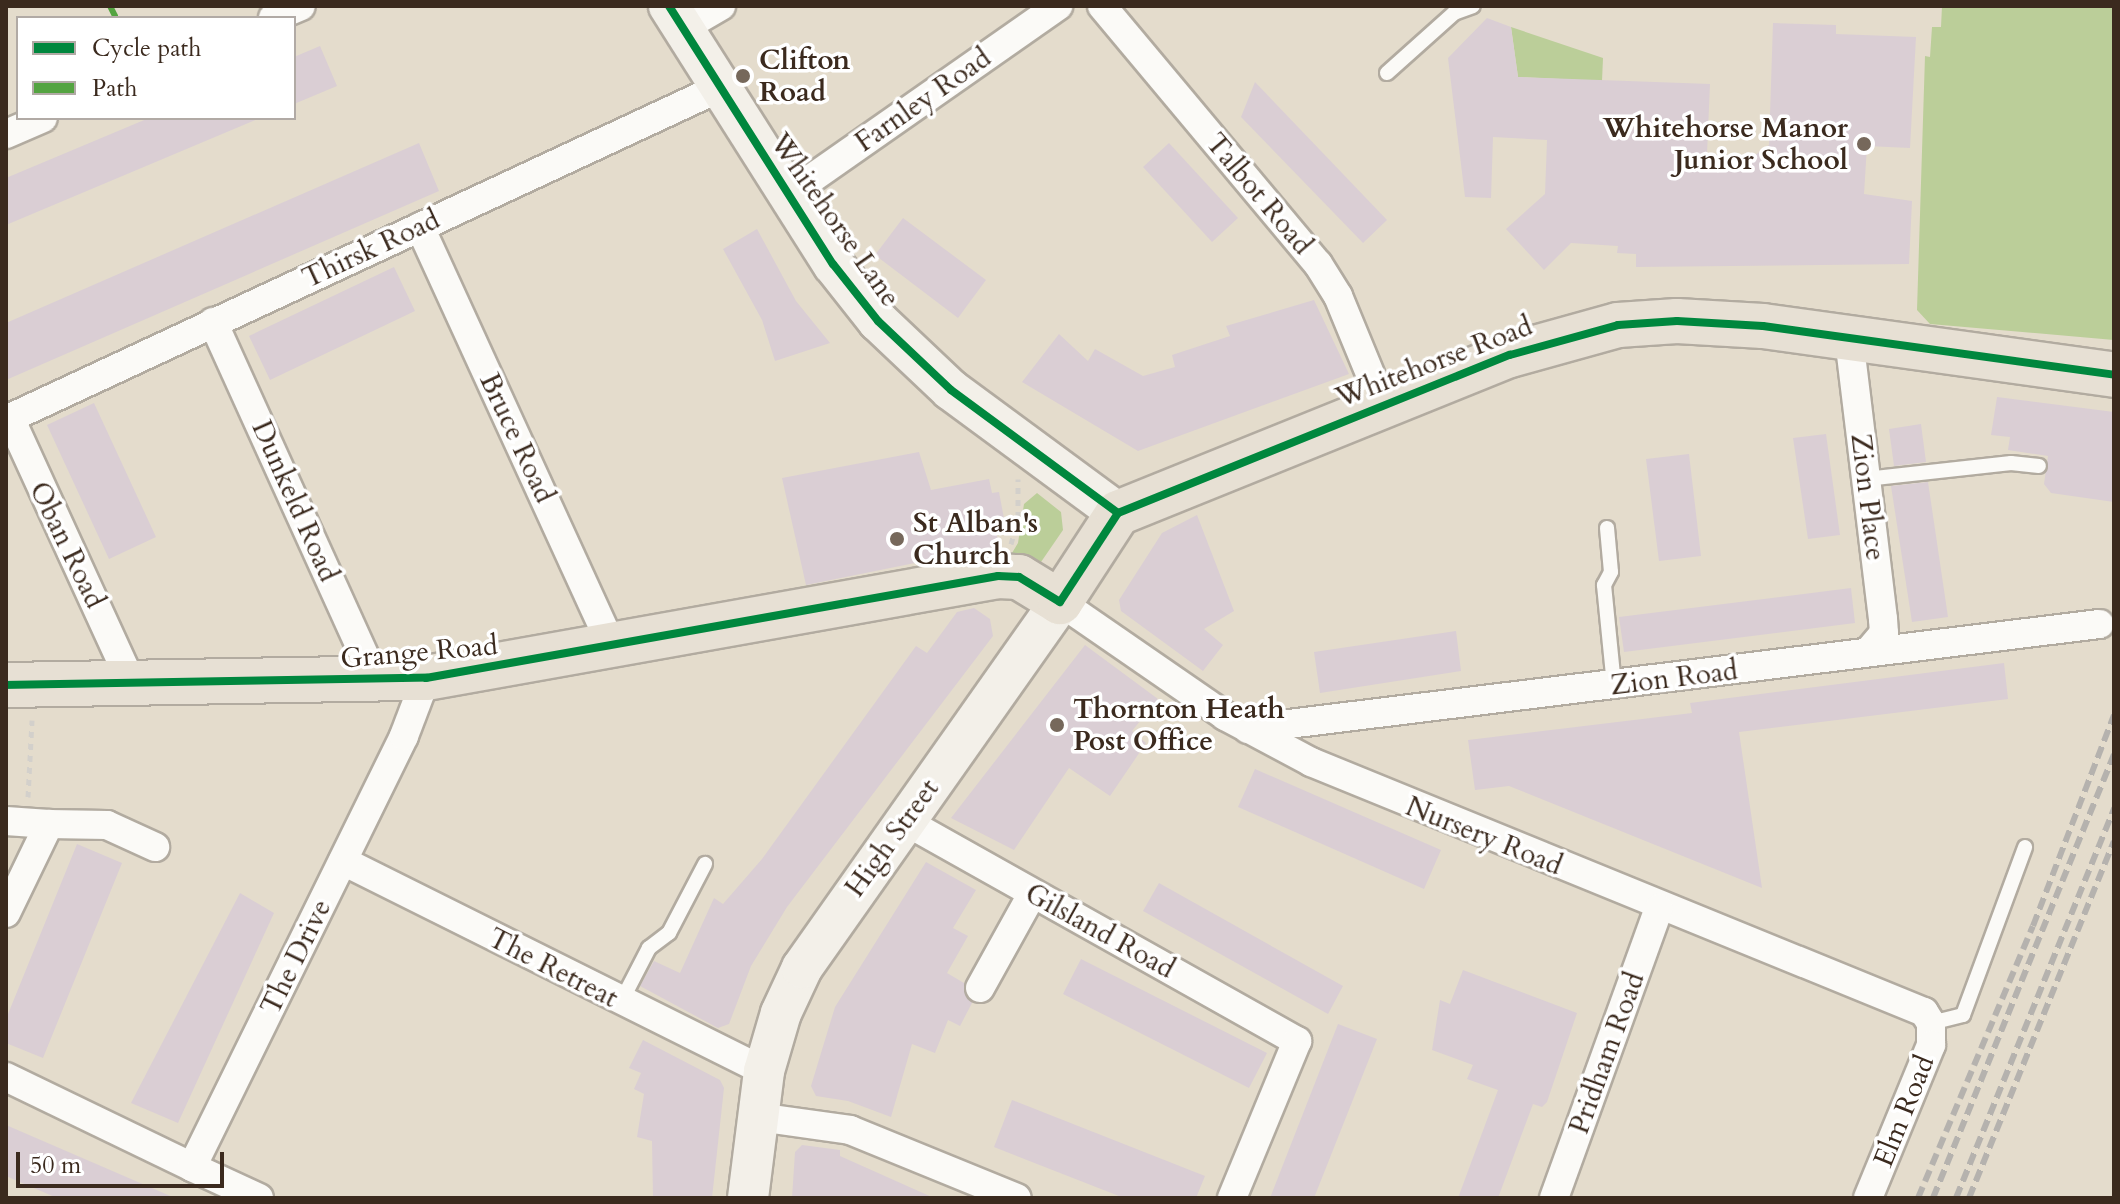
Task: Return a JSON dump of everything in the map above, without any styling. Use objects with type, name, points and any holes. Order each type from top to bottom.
[{"type":"main road","name":"Whitehorse Lane","points":[[676,17],[852,290],[903,349],[1118,513]]},
{"type":"main road","name":"Whitehorse Road","points":[[1118,513],[1382,403],[1545,342],[1618,325],[1711,321],[2114,375]]},
{"type":"main road","name":"High Street","points":[[748,1198],[764,1071],[781,1013],[802,968],[903,820],[1060,602],[1118,513]]},
{"type":"main road","name":"Grange Road","points":[[20,685],[128,686],[426,678],[613,648],[998,576],[1019,577],[1060,602]]},
{"type":"street","points":[[278,16],[301,6]]},
{"type":"street","points":[[676,17],[721,6]]},
{"type":"street","name":"Farnley Road","points":[[788,195],[1058,6]]},
{"type":"street","name":"Talbot Road","points":[[1102,6],[1325,274],[1382,403]]},
{"type":"street","name":"Thirsk Road","points":[[23,410],[719,88]]},
{"type":"street","points":[[6,134],[38,120]]},
{"type":"street","name":"Bruce Road","points":[[420,227],[613,648]]},
{"type":"street","name":"Dunkeld Road","points":[[213,322],[376,681]]},
{"type":"street","name":"Zion Place","points":[[1849,338],[1884,633],[1869,651]]},
{"type":"street","name":"Oban Road","points":[[23,410],[10,418],[10,426],[102,617],[128,686]]},
{"type":"street","name":"Nursery Road","points":[[1060,602],[1248,729],[1361,786],[1659,908],[1916,1008],[1931,1023]]},
{"type":"street","name":"Zion Road","points":[[1248,729],[2100,624]]},
{"type":"street","name":"The Drive","points":[[192,1167],[418,706],[426,678]]},
{"type":"street","name":"Gilsland Road","points":[[903,820],[1297,1041],[1232,1198]]},
{"type":"street","points":[[6,913],[27,822],[107,825],[155,847]]},
{"type":"street","name":"The Retreat","points":[[343,861],[621,1003],[764,1071]]},
{"type":"street","points":[[980,988],[1032,894]]},
{"type":"street","name":"Pridham Road","points":[[1554,1198],[1659,908]]},
{"type":"street","name":"Elm Road","points":[[1868,1198],[1931,1045],[1931,1023]]},
{"type":"street","points":[[6,1077],[259,1198]]},
{"type":"street","points":[[758,1117],[850,1130],[1017,1198]]},
{"type":"lane","points":[[1387,73],[1452,10],[1473,6]]},
{"type":"lane","points":[[1866,479],[2011,463],[2039,466]]},
{"type":"lane","points":[[1607,528],[1611,572],[1604,585],[1614,685]]},
{"type":"lane","points":[[1931,1023],[1963,1015],[2025,847]]},
{"type":"lane","points":[[621,1003],[649,948],[669,933],[705,864]]},
{"type":"path","points":[[1007,550],[1018,517],[1018,471]]},
{"type":"path","points":[[20,685],[27,822]]},
{"type":"green space","points":[[1942,6],[2114,6],[2114,340],[1930,324],[1917,310],[1925,56],[1930,57],[1932,27],[1941,27]]},
{"type":"green space","points":[[1511,27],[1603,58],[1602,81],[1518,77]]},
{"type":"green space","points":[[1037,493],[1061,512],[1063,530],[1041,562],[1009,558],[1018,543],[1024,504]]},
{"type":"building","points":[[1487,18],[1511,27],[1518,77],[1710,84],[1707,154],[1754,156],[1769,145],[1773,23],[1836,25],[1836,34],[1916,37],[1910,148],[1867,146],[1864,194],[1912,201],[1909,264],[1636,267],[1636,254],[1617,253],[1618,246],[1571,243],[1544,270],[1506,229],[1545,194],[1547,140],[1493,137],[1491,198],[1465,197],[1448,58]]},
{"type":"building","points":[[320,46],[337,86],[296,103],[296,56]]},
{"type":"building","points":[[1255,82],[1387,220],[1363,243],[1241,117]]},
{"type":"building","points":[[144,120],[255,120],[6,225],[6,178]]},
{"type":"building","points":[[419,143],[439,191],[6,380],[6,323]]},
{"type":"building","points":[[1169,143],[1238,218],[1212,242],[1143,167]]},
{"type":"building","points":[[903,218],[986,280],[958,318],[875,255]]},
{"type":"building","points":[[757,229],[796,301],[830,343],[775,361],[762,320],[723,249]]},
{"type":"building","points":[[394,267],[415,311],[270,380],[249,336]]},
{"type":"building","points":[[1314,300],[1349,374],[1138,451],[1022,382],[1059,334],[1088,361],[1095,349],[1143,376],[1175,367],[1172,355],[1230,336],[1226,326]]},
{"type":"building","points":[[1997,397],[2114,412],[2114,502],[2051,493],[2044,484],[2048,456],[2008,450],[2010,437],[1991,435]]},
{"type":"building","points":[[94,403],[156,537],[109,559],[47,425]]},
{"type":"building","points":[[1921,424],[1926,462],[1894,466],[1889,429]]},
{"type":"building","points":[[1826,434],[1840,535],[1808,539],[1793,438]]},
{"type":"building","name":"St Alban's Church","points":[[919,452],[931,490],[989,479],[992,493],[999,492],[1006,529],[996,531],[999,546],[806,585],[782,478]]},
{"type":"building","points":[[1689,454],[1701,556],[1659,561],[1646,459]]},
{"type":"building","points":[[1928,482],[1948,617],[1912,622],[1891,486]]},
{"type":"building","points":[[1197,515],[1234,611],[1204,629],[1223,645],[1203,671],[1121,611],[1119,600],[1162,533]]},
{"type":"building","points":[[1851,588],[1855,623],[1624,652],[1619,617]]},
{"type":"building","points":[[974,608],[990,619],[993,636],[787,907],[751,966],[729,1024],[718,1028],[640,986],[654,961],[680,973],[714,898],[723,904],[762,859],[916,646],[927,653],[957,612]]},
{"type":"building","points":[[1456,631],[1461,671],[1320,693],[1314,652]]},
{"type":"building","points":[[1085,645],[1158,699],[1132,731],[1146,743],[1110,796],[1069,768],[1014,850],[951,818]]},
{"type":"building","points":[[2004,663],[2008,699],[1739,732],[1762,888],[1509,786],[1475,790],[1468,740],[1692,713],[1690,703]]},
{"type":"building","points":[[1255,769],[1441,850],[1424,889],[1238,807]]},
{"type":"building","points":[[77,844],[122,863],[43,1058],[6,1043],[6,1019]]},
{"type":"building","points":[[926,862],[976,890],[953,928],[968,936],[947,973],[964,983],[972,1003],[960,1026],[948,1020],[935,1053],[912,1044],[891,1117],[848,1101],[816,1096],[811,1086],[835,1007]]},
{"type":"building","points":[[1159,883],[1343,986],[1328,1014],[1143,911]]},
{"type":"building","points":[[240,893],[274,913],[178,1123],[131,1103]]},
{"type":"building","points":[[1081,959],[1267,1053],[1249,1088],[1063,994]]},
{"type":"building","points":[[1463,970],[1577,1013],[1547,1102],[1542,1107],[1533,1104],[1498,1198],[1458,1198],[1498,1090],[1467,1079],[1473,1065],[1432,1050],[1440,1000],[1450,1004]]},
{"type":"building","points":[[1338,1024],[1377,1039],[1314,1198],[1270,1198]]},
{"type":"building","points":[[643,1040],[720,1080],[724,1088],[712,1198],[653,1198],[652,1141],[637,1137],[644,1094],[634,1089],[641,1073],[629,1068]]},
{"type":"building","points":[[1012,1100],[1205,1176],[1196,1198],[1124,1198],[994,1147]]},
{"type":"building","points":[[6,1125],[175,1198],[57,1198],[6,1176]]},
{"type":"building","points":[[802,1145],[840,1150],[840,1156],[934,1198],[792,1198],[795,1152]]},
{"type":"railway","points":[[1918,1198],[2033,926],[2114,715]]},
{"type":"railway","points":[[1933,1198],[2114,754]]},
{"type":"railway","points":[[1956,1198],[2114,808]]},
{"type":"railway","points":[[1969,1198],[2114,841]]},
{"type":"marked path","points":[[110,6],[115,16]]},
{"type":"cycle path","points":[[669,6],[833,264],[878,321],[951,390],[1118,513]]},
{"type":"cycle path","points":[[1118,513],[1510,355],[1618,325],[1677,321],[1763,326],[2114,375]]},
{"type":"cycle path","points":[[6,685],[426,678],[998,576],[1019,577],[1060,602],[1118,513]]},
{"type":"place","name":"Clifton Road","points":[[743,76]]},
{"type":"place","name":"Whitehorse Manor Junior School","points":[[1864,144]]},
{"type":"place","name":"St Alban's Church","points":[[897,539]]},
{"type":"place","name":"Thornton Heath Post Office","points":[[1057,725]]}]
